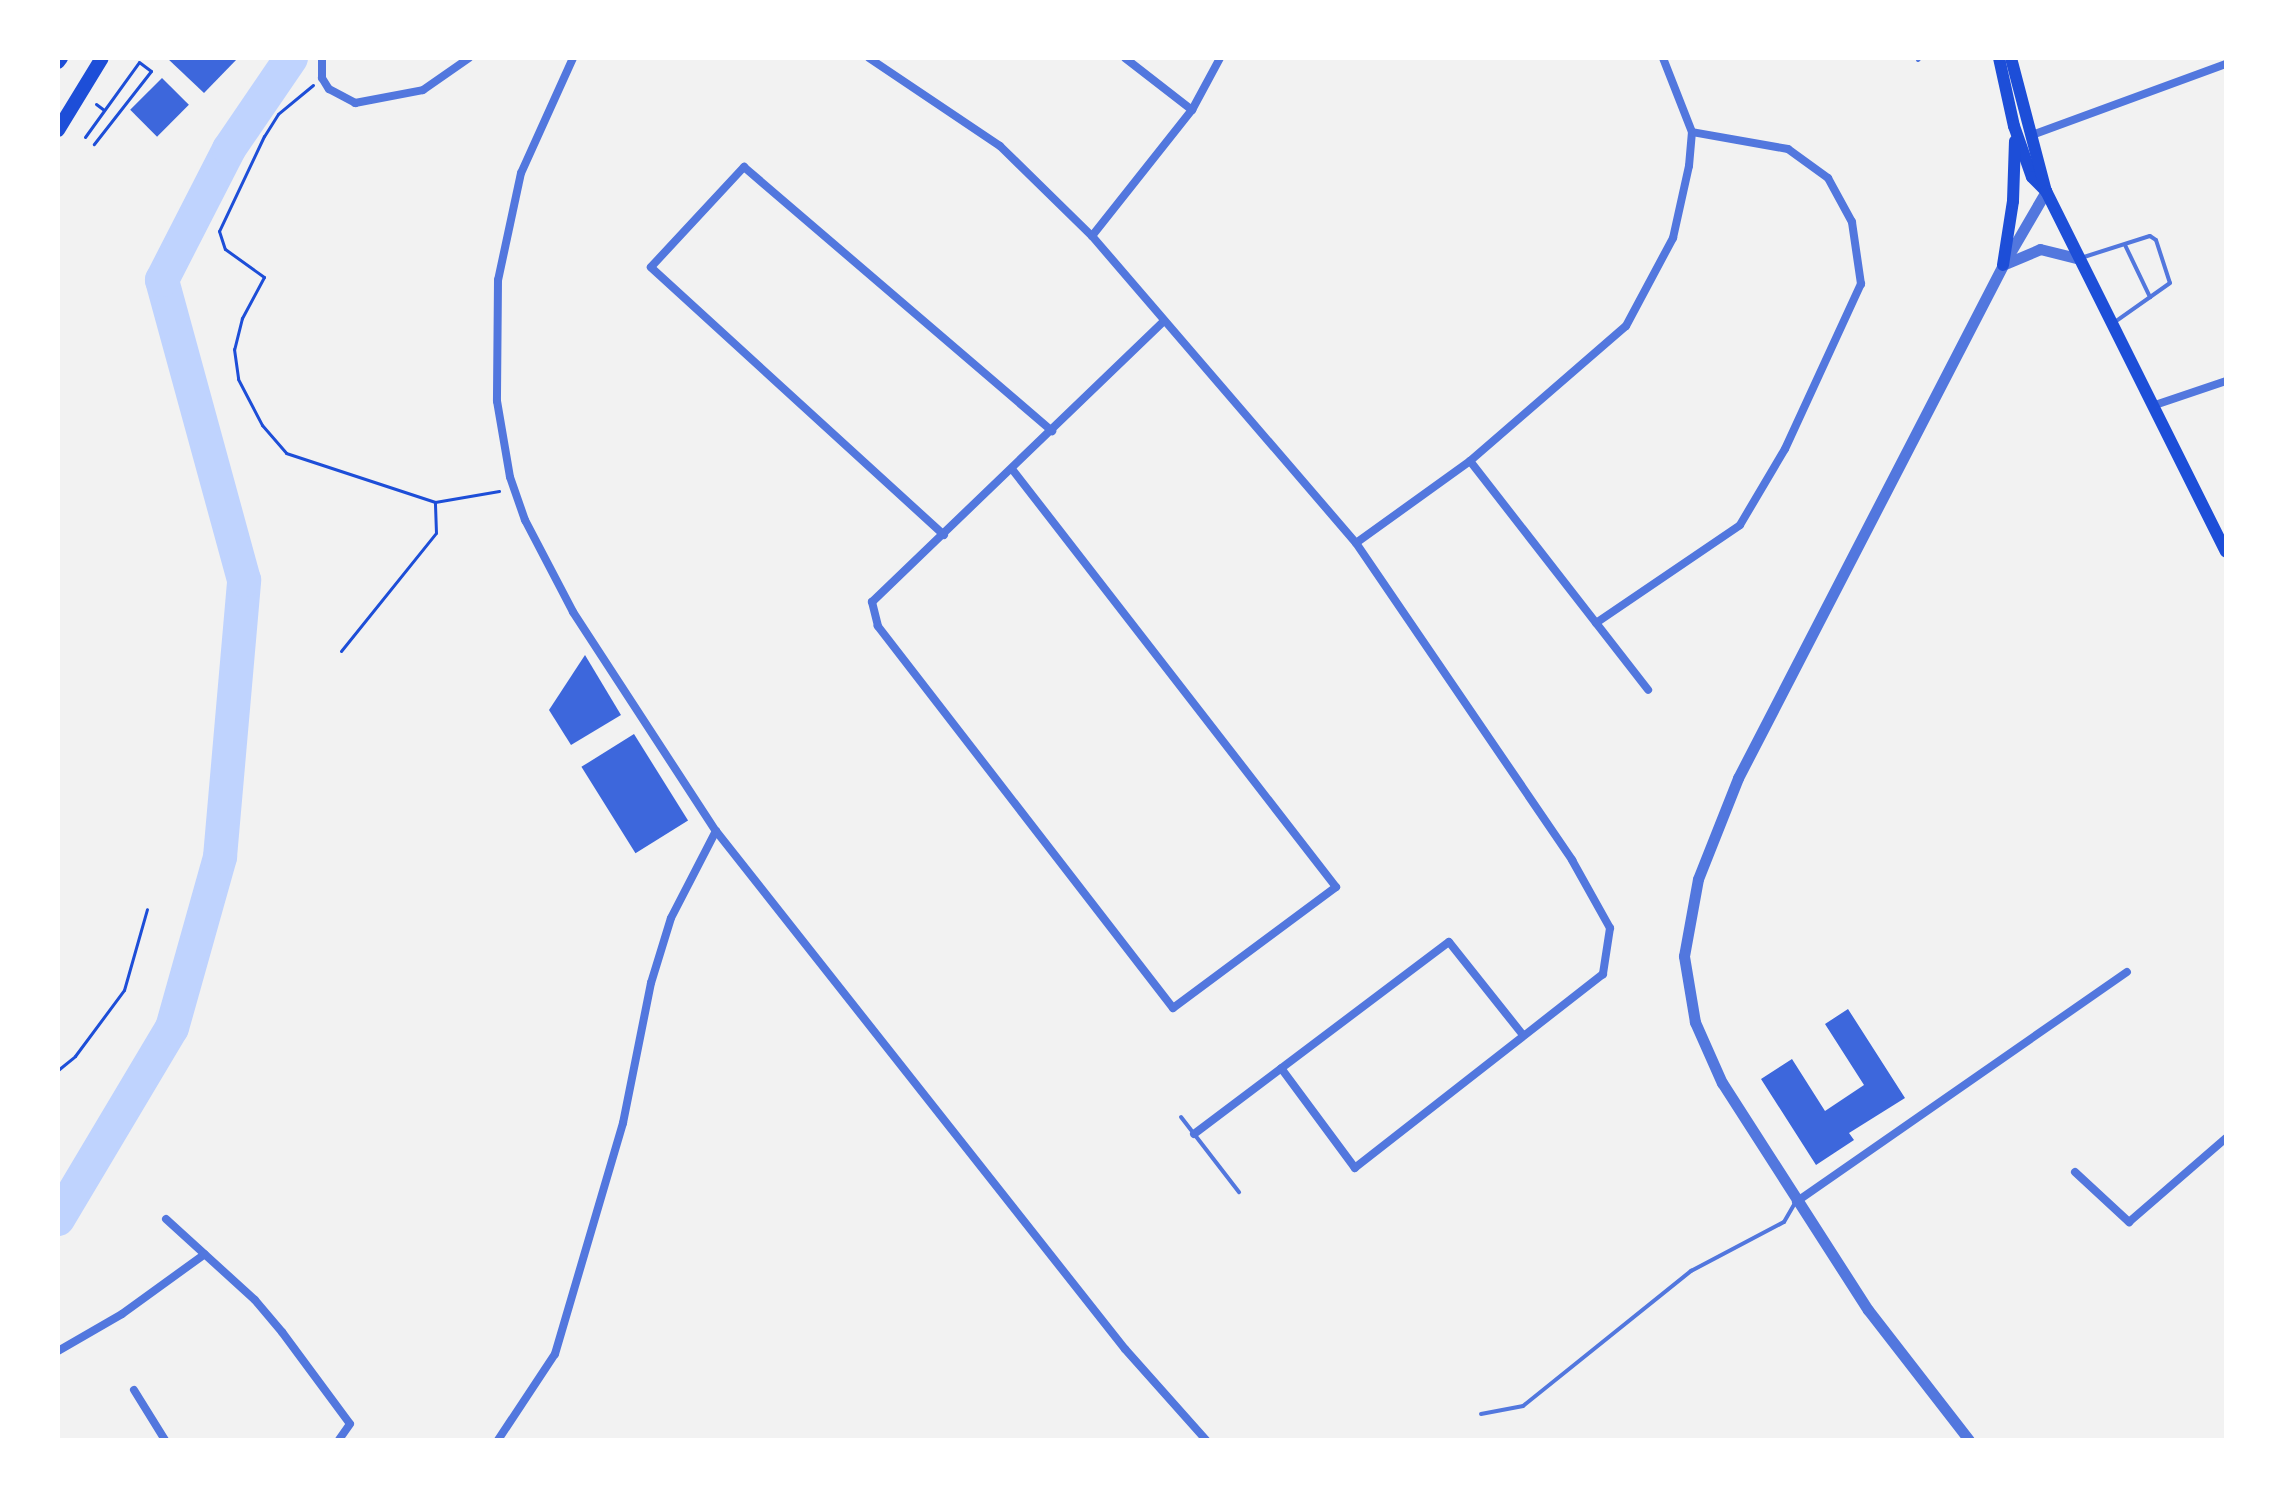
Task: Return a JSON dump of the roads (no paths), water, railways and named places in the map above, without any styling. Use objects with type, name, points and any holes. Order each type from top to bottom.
[{"type":"main road","points":[[58,130],[102,58]]},
{"type":"main road","points":[[1999,58],[2014,126],[2032,177],[2046,191]]},
{"type":"main road","points":[[2011,58],[2046,191],[2226,552]]},
{"type":"main road","points":[[2003,265],[2013,201],[2014,126]]},
{"type":"street","points":[[322,58],[322,78],[342,99],[381,101],[437,84],[469,58]]},
{"type":"street","points":[[573,58],[521,173],[498,280],[497,401],[514,488],[545,564],[716,831],[1125,1349],[1206,1440]]},
{"type":"street","points":[[869,58],[1000,146],[1092,236],[1356,543],[1572,860],[1610,928],[1603,974],[1355,1168],[1281,1068]]},
{"type":"street","points":[[1125,58],[1192,110]]},
{"type":"street","points":[[1092,236],[1192,110],[1220,58]]},
{"type":"street","points":[[1356,543],[1470,461],[1626,326],[1673,238],[1692,132],[1663,58]]},
{"type":"street","points":[[2032,135],[2226,64]]},
{"type":"street","points":[[1596,623],[1740,525],[1785,449],[1861,284],[1852,222],[1828,178],[1788,149],[1692,132]]},
{"type":"street","points":[[944,535],[651,267],[744,167],[1052,431]]},
{"type":"street","points":[[1969,1440],[1868,1310],[1795,1203],[1722,1083],[1695,1022],[1684,956],[1698,879],[1738,778],[2003,265],[2046,191]]},
{"type":"street","points":[[2003,265],[2040,249],[2080,259]]},
{"type":"street","points":[[1012,469],[1336,887],[1173,1008],[878,626],[872,602],[1164,321]]},
{"type":"street","points":[[2155,405],[2226,381]]},
{"type":"street","points":[[1470,461],[1648,690]]},
{"type":"street","points":[[498,1440],[555,1354],[623,1123],[651,983],[671,918],[716,831]]},
{"type":"street","points":[[1194,1134],[1449,942],[1523,1035]]},
{"type":"street","points":[[1795,1203],[2127,972]]},
{"type":"street","points":[[2075,1172],[2129,1222],[2226,1138]]},
{"type":"street","points":[[166,1219],[255,1300],[350,1424],[339,1440]]},
{"type":"street","points":[[58,1351],[122,1314],[205,1254]]},
{"type":"street","points":[[134,1390],[165,1440]]},
{"type":"lane","points":[[2080,259],[2150,236],[2156,240],[2172,279],[2113,323]]},
{"type":"lane","points":[[2124,245],[2150,297]]},
{"type":"lane","points":[[1181,1117],[1239,1192]]},
{"type":"lane","points":[[1481,1414],[1523,1406],[1691,1271],[1784,1222],[1795,1203]]},
{"type":"waterway","points":[[58,1219],[172,1028],[220,857],[244,580],[162,280],[229,149],[291,58]]}]
